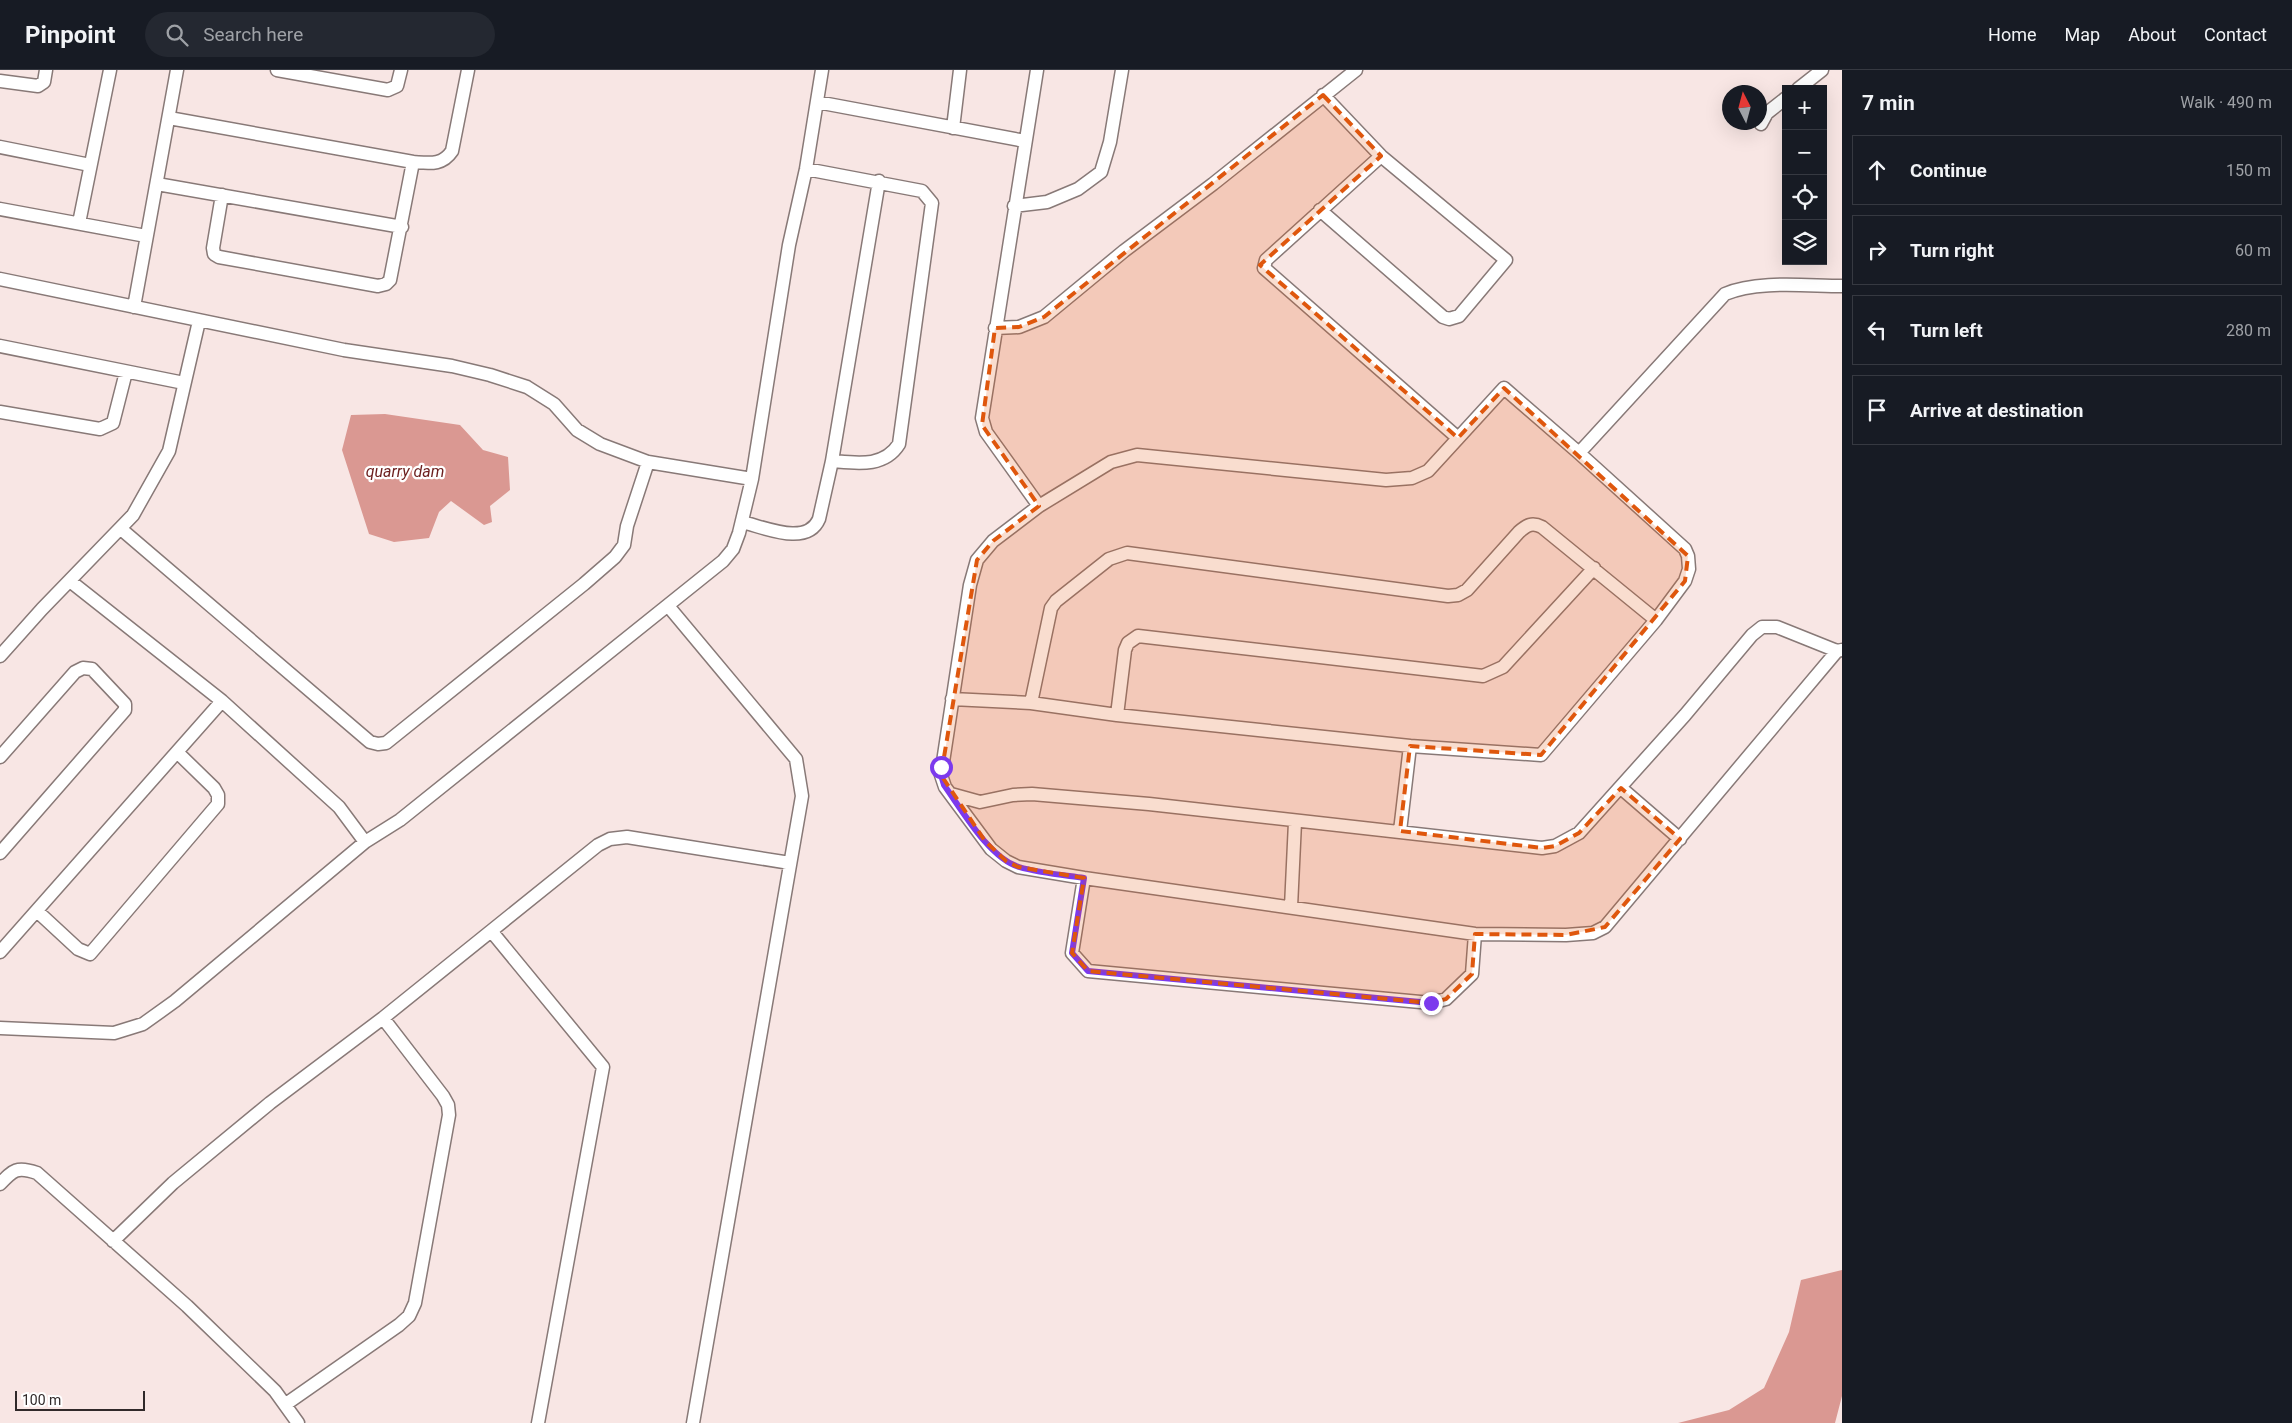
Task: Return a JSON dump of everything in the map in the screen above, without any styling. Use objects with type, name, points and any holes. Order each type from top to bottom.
[{"type":"street","points":[[0,81],[38,86],[44,82],[46,70]]},
{"type":"street","points":[[79,222],[110,70]]},
{"type":"street","points":[[134,307],[177,70]]},
{"type":"street","points":[[277,70],[388,90],[397,86],[400,70]]},
{"type":"street","points":[[169,118],[413,162],[437,164],[446,160],[456,138],[468,70]]},
{"type":"street","points":[[0,1028],[114,1033],[143,1024],[365,842],[400,820],[669,607],[723,561],[733,549],[742,522],[752,479],[789,245],[806,169],[822,70]]},
{"type":"street","points":[[953,128],[960,70]]},
{"type":"street","points":[[1037,70],[995,328],[982,426],[1039,506]]},
{"type":"street","points":[[1014,206],[1047,202],[1078,189],[1101,172],[1110,142],[1122,70]]},
{"type":"street","points":[[995,328],[1019,327],[1044,317],[1356,70]]},
{"type":"street","points":[[1803,85],[1822,70]]},
{"type":"street","points":[[1320,210],[1443,317],[1449,319],[1459,316],[1506,260],[1381,156],[1323,95]]},
{"type":"street","points":[[1767,114],[1782,101]]},
{"type":"street","points":[[817,102],[1025,141]]},
{"type":"street","points":[[0,147],[90,165]]},
{"type":"street","points":[[1381,156],[1266,260],[1264,268],[1458,438]]},
{"type":"street","points":[[222,195],[213,248],[214,254],[219,257],[378,286],[386,284],[390,280],[402,227],[413,162]]},
{"type":"street","points":[[806,169],[878,181],[922,191],[932,203],[899,444],[890,455],[865,464],[832,461]]},
{"type":"street","points":[[742,522],[798,534],[809,532],[816,527],[832,461],[878,181]]},
{"type":"street","points":[[157,184],[402,227]]},
{"type":"street","points":[[0,209],[79,222],[146,236]]},
{"type":"street","points":[[0,279],[199,321],[490,375],[528,387],[541,395],[554,404],[578,430],[600,444],[648,462],[752,479]]},
{"type":"street","points":[[1579,452],[1725,294],[1735,290],[1761,286],[1842,286]]},
{"type":"street","points":[[0,656],[134,515],[169,451],[199,321]]},
{"type":"street","points":[[0,346],[184,383]]},
{"type":"street","points":[[0,412],[100,429],[108,428],[113,423],[126,372]]},
{"type":"street","points":[[951,794],[980,802],[1013,795],[1032,794],[1149,804],[1295,822],[1400,831],[1542,848],[1556,846],[1579,834],[1621,788],[1752,635],[1762,627],[1778,627],[1839,650],[1605,927],[1592,932],[1566,936],[1475,934],[1084,878],[1018,867],[1006,861],[985,841],[942,782],[941,775],[952,699],[970,585],[977,560],[993,541],[1039,506],[1111,462],[1130,456],[1152,455],[1396,480],[1412,478],[1428,471],[1504,388],[1579,452],[1685,549],[1688,556],[1689,569],[1685,581],[1656,620],[1541,755],[1410,746],[1117,715],[1032,703],[952,699]]},
{"type":"street","points":[[120,529],[370,742],[386,743],[615,557],[624,545],[627,526],[648,462]]},
{"type":"street","points":[[1032,703],[1050,608],[1056,601],[1116,556],[1127,553],[1448,596],[1458,595],[1467,590],[1519,532],[1526,526],[1534,523],[1542,527],[1594,568],[1656,620]]},
{"type":"street","points":[[1117,715],[1125,650],[1128,644],[1138,636],[1484,676],[1503,667],[1594,568]]},
{"type":"street","points":[[70,581],[222,701],[338,807],[365,842]]},
{"type":"street","points":[[669,607],[796,759],[802,796],[693,1423]]},
{"type":"street","points":[[0,757],[75,672],[83,668],[92,669],[124,704],[125,710],[0,853]]},
{"type":"street","points":[[0,952],[38,912],[222,701]]},
{"type":"street","points":[[1400,831],[1410,746]]},
{"type":"street","points":[[38,912],[78,949],[90,954],[218,804],[218,795],[214,788],[177,752]]},
{"type":"street","points":[[1621,788],[1680,839]]},
{"type":"street","points":[[1290,907],[1295,822]]},
{"type":"street","points":[[113,1241],[181,1176],[270,1103],[383,1018],[440,970],[492,932],[598,846],[610,839],[627,837],[790,863]]},
{"type":"street","points":[[1084,878],[1072,953],[1088,971],[1431,1003],[1446,999],[1472,974],[1475,934]]},
{"type":"street","points":[[492,932],[603,1067],[538,1423]]},
{"type":"street","points":[[286,1404],[399,1326],[409,1316],[415,1303],[449,1115],[448,1104],[383,1018]]},
{"type":"street","points":[[0,1184],[12,1172],[24,1168],[37,1172],[113,1241],[171,1290],[286,1404],[298,1423]]},
{"type":"highlighted area","points":[[1323,95],[1381,156],[1260,265],[1458,438],[1504,388],[1688,556],[1685,581],[1541,755],[1410,746],[1400,831],[1542,848],[1555,846],[1579,833],[1621,788],[1680,839],[1605,927],[1566,935],[1475,934],[1472,974],[1446,999],[1431,1003],[1088,971],[1072,953],[1084,878],[1018,867],[1006,861],[985,841],[941,775],[977,560],[993,541],[1039,506],[982,425],[995,328],[1019,327],[1044,317]]},
{"type":"water","name":"quarry dam","points":[[385,414],[460,425],[483,450],[508,457],[510,490],[490,506],[492,522],[484,525],[451,501],[439,512],[429,538],[394,542],[369,534],[342,450],[351,415]]},
{"type":"water","points":[[1842,1270],[1842,1396],[1835,1423],[1678,1423],[1729,1410],[1764,1388],[1789,1332],[1801,1280]]},
{"type":"route","points":[[941,767],[944,785],[991,849],[1006,861],[1018,867],[1084,878],[1072,953],[1082,967],[1088,971],[1431,1003]]}]
